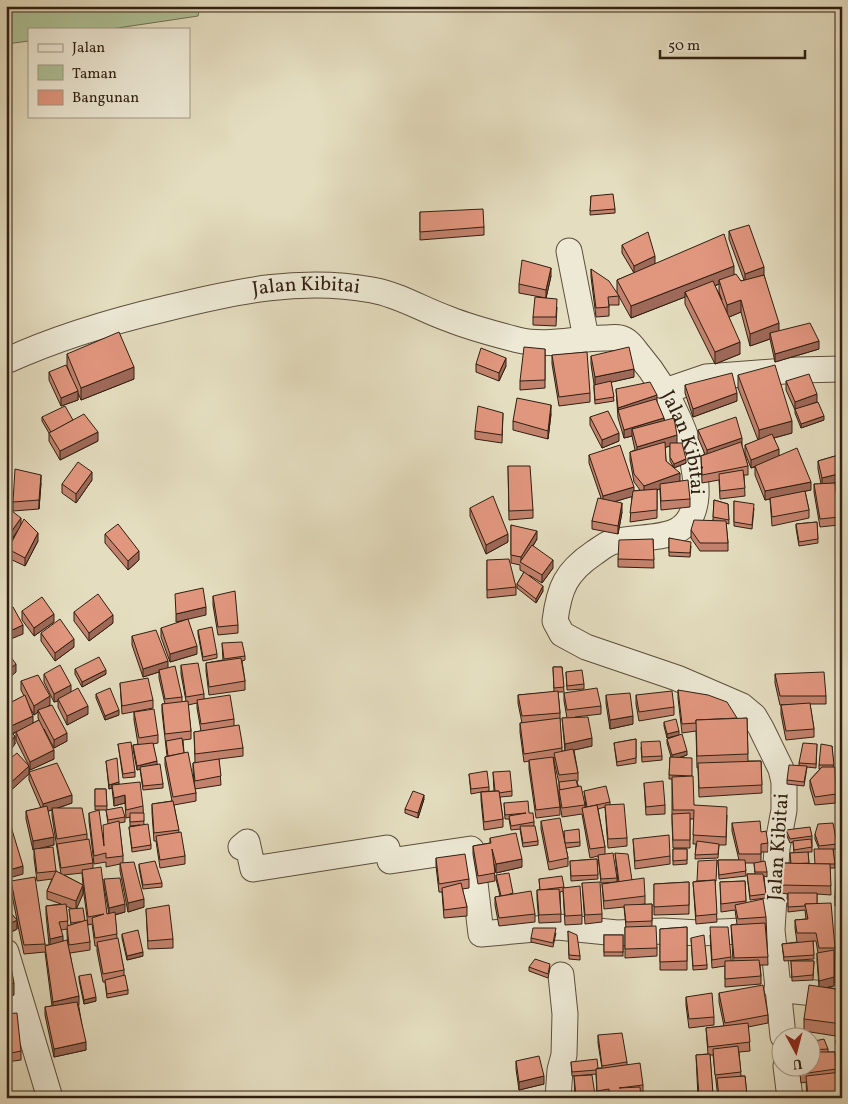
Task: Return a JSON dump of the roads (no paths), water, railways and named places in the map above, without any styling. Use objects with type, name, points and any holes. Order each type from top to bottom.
[{"type":"street","points":[[569,251],[586,338]]},
{"type":"street","name":"Jalan Kibitai","points":[[6,361],[78,333],[130,317],[258,288],[294,284],[324,284],[373,290],[399,297],[449,320],[534,344],[586,338],[619,338],[628,342],[656,374],[685,436],[692,460],[696,499],[690,519],[677,531],[662,536],[610,543],[584,560],[569,574],[561,590],[555,621],[562,634],[586,647],[677,678],[742,706],[754,716],[772,748],[784,782],[784,810],[777,848],[772,930],[781,1026]]},
{"type":"street","points":[[665,391],[706,377],[798,370],[842,369]]},
{"type":"street","points":[[241,847],[247,842],[253,869],[387,848],[390,861],[471,849],[481,934],[558,926],[616,933],[699,934],[772,930]]},
{"type":"street","points":[[6,952],[50,1098]]},
{"type":"street","points":[[558,1098],[560,1070],[564,1055],[565,1014],[561,975]]},
{"type":"street","points":[[777,989],[842,996]]},
{"type":"street","points":[[787,1076],[790,1098]]}]
